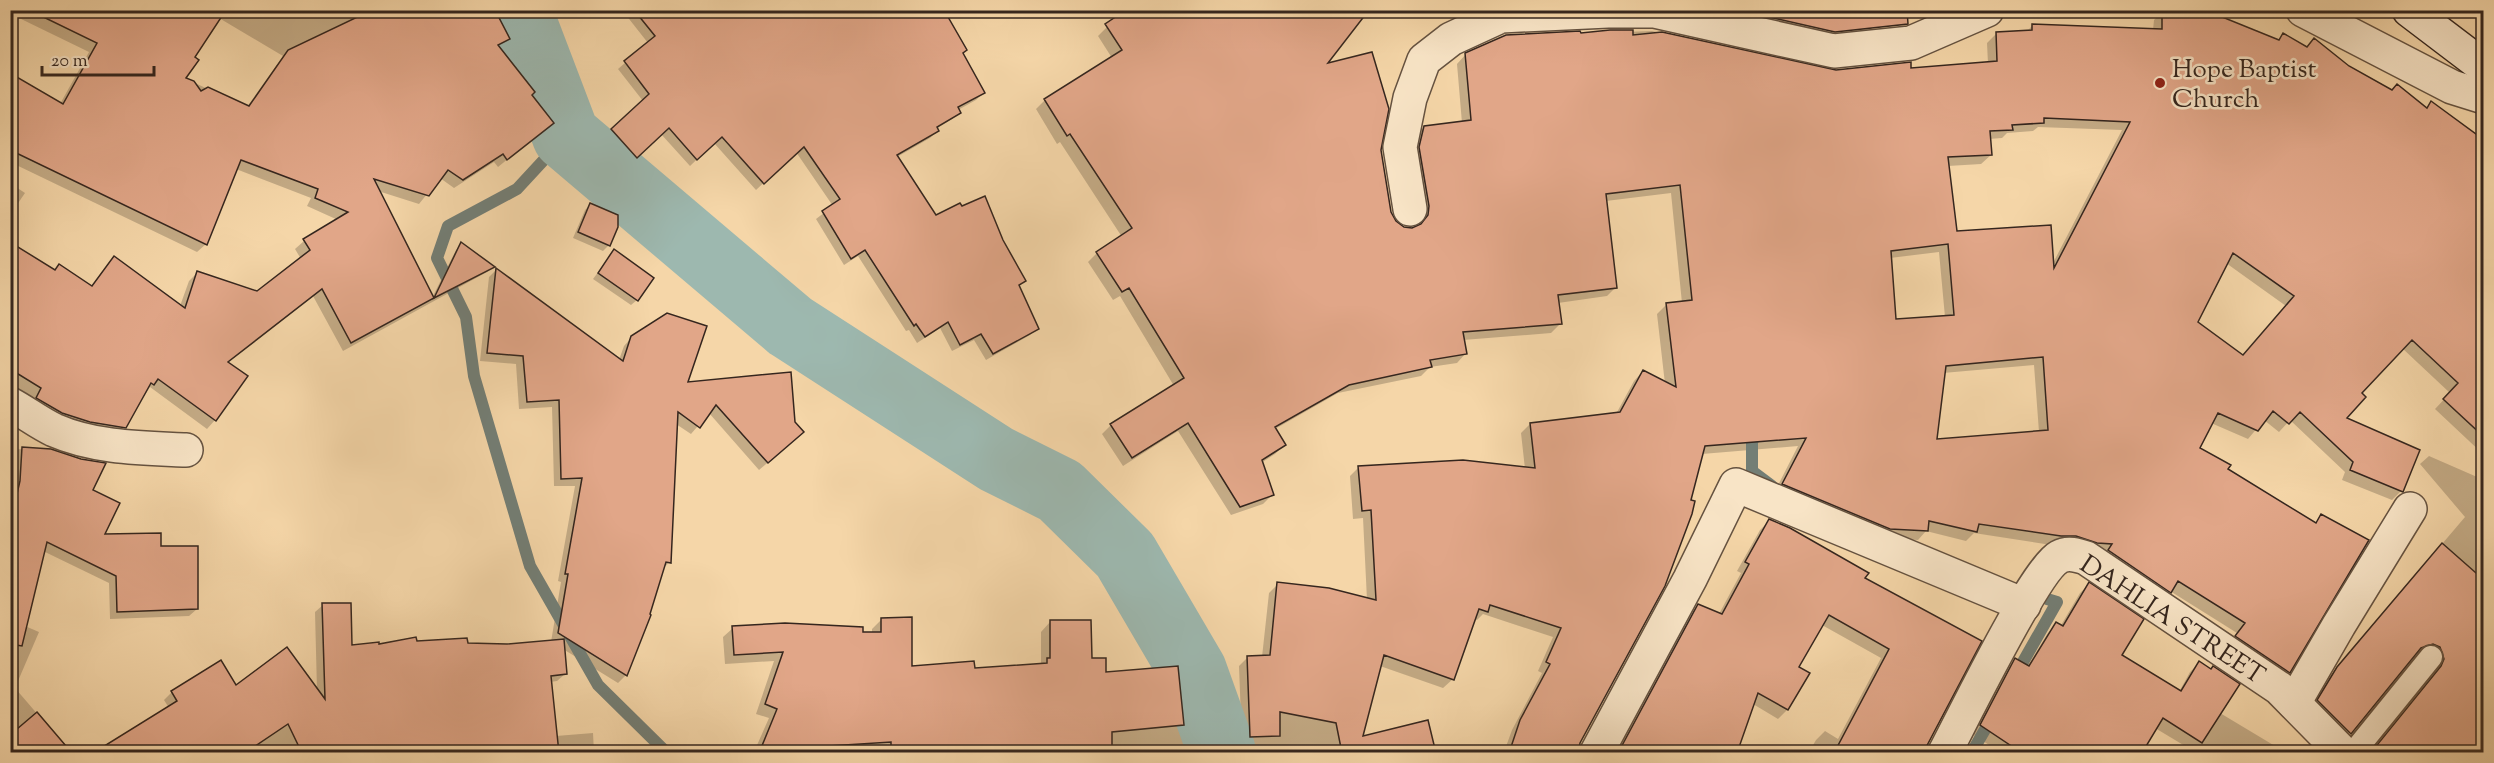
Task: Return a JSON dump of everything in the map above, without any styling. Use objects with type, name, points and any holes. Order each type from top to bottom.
[{"type":"street","points":[[1410,209],[1400,147],[1410,98],[1424,60],[1451,39],[1501,16],[1654,11],[1834,51],[1911,43],[1987,10]]},
{"type":"street","points":[[2303,10],[2452,87],[2484,97]]},
{"type":"street","points":[[2409,10],[2484,67]]},
{"type":"street","points":[[10,404],[54,430],[91,442],[127,447],[186,450]]},
{"type":"street","points":[[1597,753],[1690,579],[1736,485],[2024,605]]},
{"type":"street","points":[[2294,703],[2350,605],[2410,508]]},
{"type":"street","name":"DAHLIA STREET","points":[[1945,753],[2024,605],[2054,561],[2061,555],[2073,554],[2086,558],[2280,688],[2342,753]]},
{"type":"lane","points":[[2354,753],[2431,657]]},
{"type":"building","points":[[29,10],[226,10],[195,57],[199,60],[186,78],[194,81],[201,91],[208,87],[249,106],[288,50],[372,10],[495,10],[510,39],[498,45],[535,92],[532,95],[554,123],[507,160],[503,154],[463,180],[448,170],[429,196],[374,179],[434,298],[351,343],[322,289],[228,362],[248,376],[216,421],[158,379],[154,385],[151,383],[126,428],[90,422],[62,413],[36,398],[41,388],[10,369],[10,242],[55,270],[59,264],[92,286],[114,256],[185,308],[197,271],[257,291],[310,250],[303,239],[348,212],[315,198],[318,189],[241,160],[207,245],[10,150],[10,73],[63,104],[97,43]]},
{"type":"building","points":[[634,10],[944,10],[967,50],[963,53],[985,93],[958,107],[961,113],[937,127],[939,131],[897,155],[936,215],[960,203],[962,206],[985,196],[1003,240],[1026,281],[1019,285],[1039,329],[993,354],[981,334],[960,345],[948,322],[925,337],[916,324],[914,326],[865,250],[851,259],[822,211],[840,199],[804,147],[764,184],[722,137],[697,160],[669,128],[637,158],[611,129],[649,94],[624,61],[655,36]]},
{"type":"building","points":[[1126,10],[1369,10],[1328,63],[1372,52],[1389,109],[1381,150],[1391,212],[1396,221],[1404,227],[1412,228],[1421,224],[1428,215],[1429,206],[1419,147],[1424,126],[1471,120],[1465,53],[1506,35],[1610,30],[1633,30],[1633,35],[1662,32],[1836,70],[1911,62],[1911,68],[1997,61],[1996,32],[2032,30],[2032,24],[2162,29],[2162,10],[2205,10],[2279,40],[2283,33],[2307,47],[2314,38],[2349,66],[2392,90],[2397,84],[2427,108],[2431,101],[2484,140],[2484,437],[2443,399],[2458,383],[2412,340],[2362,393],[2366,397],[2347,418],[2420,450],[2403,492],[2350,470],[2353,462],[2300,412],[2289,424],[2273,411],[2258,431],[2218,413],[2200,448],[2231,465],[2228,469],[2316,523],[2321,514],[2369,540],[2290,673],[2235,636],[2245,623],[2178,581],[2171,593],[2108,550],[2112,544],[2097,543],[2076,536],[2061,536],[1979,524],[1977,532],[1929,521],[1928,531],[1890,529],[1782,484],[1806,438],[1705,446],[1691,500],[1695,501],[1692,514],[1665,586],[1580,743],[1578,753],[1509,753],[1520,720],[1550,664],[1546,662],[1561,628],[1490,605],[1488,612],[1479,609],[1454,680],[1384,655],[1363,736],[1428,720],[1436,753],[1342,753],[1336,723],[1280,712],[1280,736],[1250,737],[1247,656],[1270,655],[1277,582],[1329,588],[1376,600],[1371,510],[1362,511],[1358,466],[1463,460],[1535,468],[1530,423],[1620,412],[1643,370],[1676,387],[1666,303],[1692,300],[1680,185],[1606,194],[1617,288],[1558,295],[1562,324],[1463,332],[1467,354],[1430,360],[1432,367],[1349,385],[1275,427],[1286,445],[1262,460],[1274,495],[1240,507],[1188,423],[1132,458],[1110,424],[1184,378],[1129,288],[1122,292],[1096,252],[1132,228],[1070,134],[1067,136],[1044,99],[1122,50],[1105,24]],"holes":[[[2044,118],[2130,122],[2054,268],[2051,225],[1957,231],[1948,157],[1992,155],[1990,131],[2013,130],[2012,125],[2044,123]],[[1948,244],[1954,315],[1896,319],[1891,251]],[[2233,253],[2294,296],[2243,355],[2198,322]],[[2043,357],[2048,430],[1937,439],[1946,366]]]},
{"type":"building","points":[[1738,10],[1907,10],[1908,24],[1835,32]]},
{"type":"building","points":[[590,203],[618,215],[618,227],[610,246],[578,232]]},
{"type":"building","points":[[461,242],[495,267],[434,298]]},
{"type":"building","points":[[614,249],[654,278],[638,301],[598,273]]},
{"type":"building","points":[[496,268],[623,361],[631,336],[667,313],[707,326],[688,382],[791,372],[795,422],[804,432],[768,463],[716,405],[700,428],[678,412],[671,563],[666,562],[651,615],[627,676],[558,633],[568,574],[565,574],[582,478],[561,479],[559,400],[527,402],[523,356],[487,353]]},
{"type":"building","points":[[22,447],[51,449],[81,459],[106,463],[93,490],[120,503],[105,534],[161,533],[161,546],[198,546],[198,609],[117,612],[116,576],[47,542],[22,646],[10,644],[10,524],[20,481]]},
{"type":"building","points":[[1769,519],[1790,528],[1869,573],[1865,578],[1982,641],[1923,753],[1834,753],[1889,649],[1829,615],[1799,667],[1810,673],[1788,710],[1758,693],[1737,753],[1618,753],[1698,604],[1722,614],[1749,564],[1745,562]]},
{"type":"building","points":[[2442,543],[2484,580],[2484,753],[2377,753],[2373,750],[2441,666],[2444,659],[2440,647],[2433,644],[2421,648],[2351,734],[2317,700],[2337,667]]},
{"type":"building","points":[[2089,582],[2144,619],[2122,655],[2181,691],[2199,661],[2211,669],[2213,666],[2240,684],[2202,743],[2163,718],[2142,753],[2022,753],[1980,725],[2015,658],[2029,666],[2056,622],[2063,626]]},
{"type":"building","points":[[322,603],[351,603],[352,645],[379,642],[379,644],[416,637],[417,641],[467,638],[468,643],[507,644],[564,639],[567,674],[551,676],[559,753],[302,753],[288,724],[245,753],[93,753],[177,701],[171,691],[221,660],[236,685],[287,647],[325,699]]},
{"type":"building","points":[[912,617],[912,666],[974,661],[975,668],[1047,663],[1047,658],[1050,658],[1050,620],[1091,620],[1092,658],[1106,658],[1106,672],[1178,666],[1184,725],[1112,732],[1112,753],[891,753],[891,742],[829,746],[826,753],[759,753],[777,709],[765,704],[783,652],[734,655],[732,626],[785,623],[863,627],[863,632],[881,632],[881,618]]},
{"type":"building","points":[[37,712],[72,753],[10,753],[10,735]]},
{"type":"waterway","points":[[518,10],[566,136],[790,326],[996,459],[1060,491],[1125,555],[1193,671],[1222,752]]},
{"type":"waterway","points":[[566,136],[517,189],[448,226],[437,258],[466,317],[474,376],[530,566],[598,685],[666,752]]},
{"type":"waterway","points":[[1752,471],[1752,442],[1759,427]]},
{"type":"waterway","points":[[1748,478],[1752,471],[1772,486]]},
{"type":"waterway","points":[[2015,676],[2057,602],[2047,599]]},
{"type":"waterway","points":[[1972,752],[1994,714]]},
{"type":"place","name":"Hope Baptist Church","points":[[2160,83]]}]
